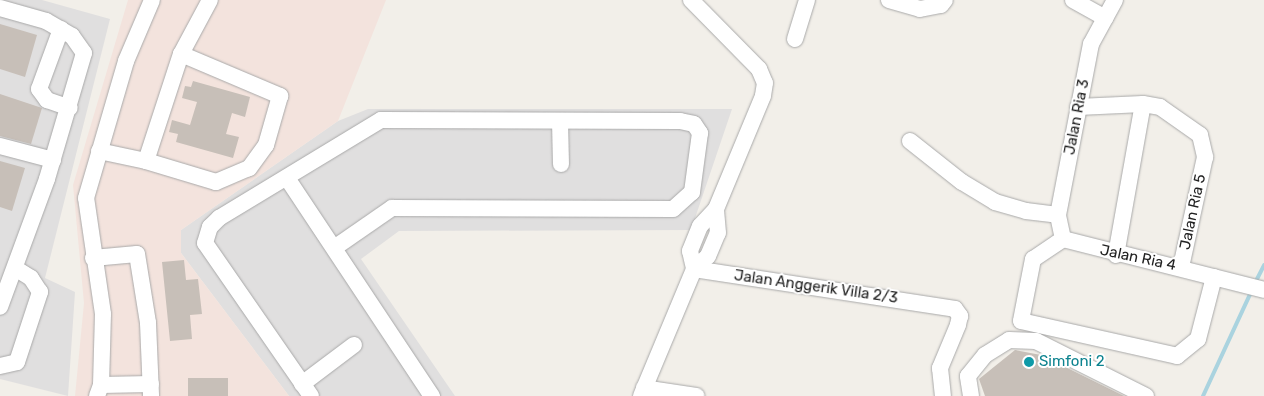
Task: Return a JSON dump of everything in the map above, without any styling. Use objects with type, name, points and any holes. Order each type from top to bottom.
[{"type":"street","points":[[93,258],[137,254],[148,323],[151,390],[99,390],[103,314],[93,258],[86,198],[126,61],[152,0]]},
{"type":"street","points":[[146,161],[181,54],[210,0]]},
{"type":"street","points":[[691,0],[759,69],[765,83],[763,96],[716,210],[700,226],[690,251],[694,269],[642,392],[696,396]]},
{"type":"street","points":[[795,39],[807,0]]},
{"type":"street","points":[[889,0],[920,9],[941,5],[945,0]]},
{"type":"street","points":[[1073,0],[1105,18]]},
{"type":"street","name":"Jalan Ria 3","points":[[1063,239],[1058,215],[1091,44],[1115,0]]},
{"type":"street","points":[[0,8],[61,29],[80,44],[84,53],[70,108],[53,160],[15,268],[4,284],[0,308]]},
{"type":"street","points":[[61,29],[39,89],[47,100],[70,108]]},
{"type":"street","points":[[99,151],[146,161],[216,182],[249,168],[266,145],[280,96],[181,54]]},
{"type":"street","points":[[1078,107],[1143,104],[1116,255]]},
{"type":"street","name":"Jalan Ria 5","points":[[1143,104],[1171,111],[1200,135],[1205,157],[1181,267]]},
{"type":"street","points":[[334,248],[392,208],[673,209],[692,192],[700,133],[694,124],[680,121],[381,120],[219,218],[210,227],[205,243],[306,390],[354,345]]},
{"type":"street","points":[[560,121],[561,164]]},
{"type":"street","points":[[910,141],[962,182],[995,202],[1026,211],[1058,215]]},
{"type":"street","points":[[0,146],[53,160]]},
{"type":"street","points":[[287,178],[432,396]]},
{"type":"street","points":[[1063,239],[1033,259],[1021,321],[1177,356],[1198,339],[1222,279]]},
{"type":"street","name":"Jalan Ria 4","points":[[1063,239],[1116,255],[1181,267],[1264,290]]},
{"type":"street","points":[[0,366],[16,362],[40,292],[31,278],[15,268]]},
{"type":"street","name":"Jalan Anggerik Villa 2/3","points":[[694,269],[955,308],[960,316],[940,368],[943,396]]},
{"type":"street","points":[[971,396],[968,376],[985,355],[1009,340],[1036,341],[1146,396]]},
{"type":"shaded area","points":[[0,0],[42,0],[110,19],[45,278],[75,292],[68,396],[0,379]]},
{"type":"shaded area","points":[[128,0],[386,0],[338,121],[181,230],[181,253],[289,396],[75,396],[84,303],[73,185]]},
{"type":"shaded area","points":[[368,109],[732,109],[691,230],[399,231],[361,259],[455,396],[289,396],[181,253],[181,230],[338,121]]},
{"type":"building","points":[[0,24],[37,35],[25,77],[0,69]]},
{"type":"building","points":[[193,81],[250,97],[245,117],[232,113],[226,134],[239,137],[233,158],[176,142],[178,134],[169,132],[172,120],[190,125],[197,102],[182,98],[185,86],[191,87]]},
{"type":"building","points":[[0,94],[42,108],[31,144],[0,136]]},
{"type":"building","points":[[0,161],[25,168],[12,211],[0,207]]},
{"type":"building","points":[[184,260],[186,280],[198,279],[202,314],[190,315],[192,339],[170,341],[162,262]]},
{"type":"building","name":"Simfoni 2","points":[[1015,350],[1041,355],[1124,396],[985,396],[979,379]]},
{"type":"building","points":[[188,378],[228,378],[228,396],[188,396]]},
{"type":"waterway","points":[[1255,283],[1264,265]]},
{"type":"waterway","points":[[1203,396],[1251,292]]},
{"type":"place","name":"Simfoni 2","points":[[1029,362]]}]
